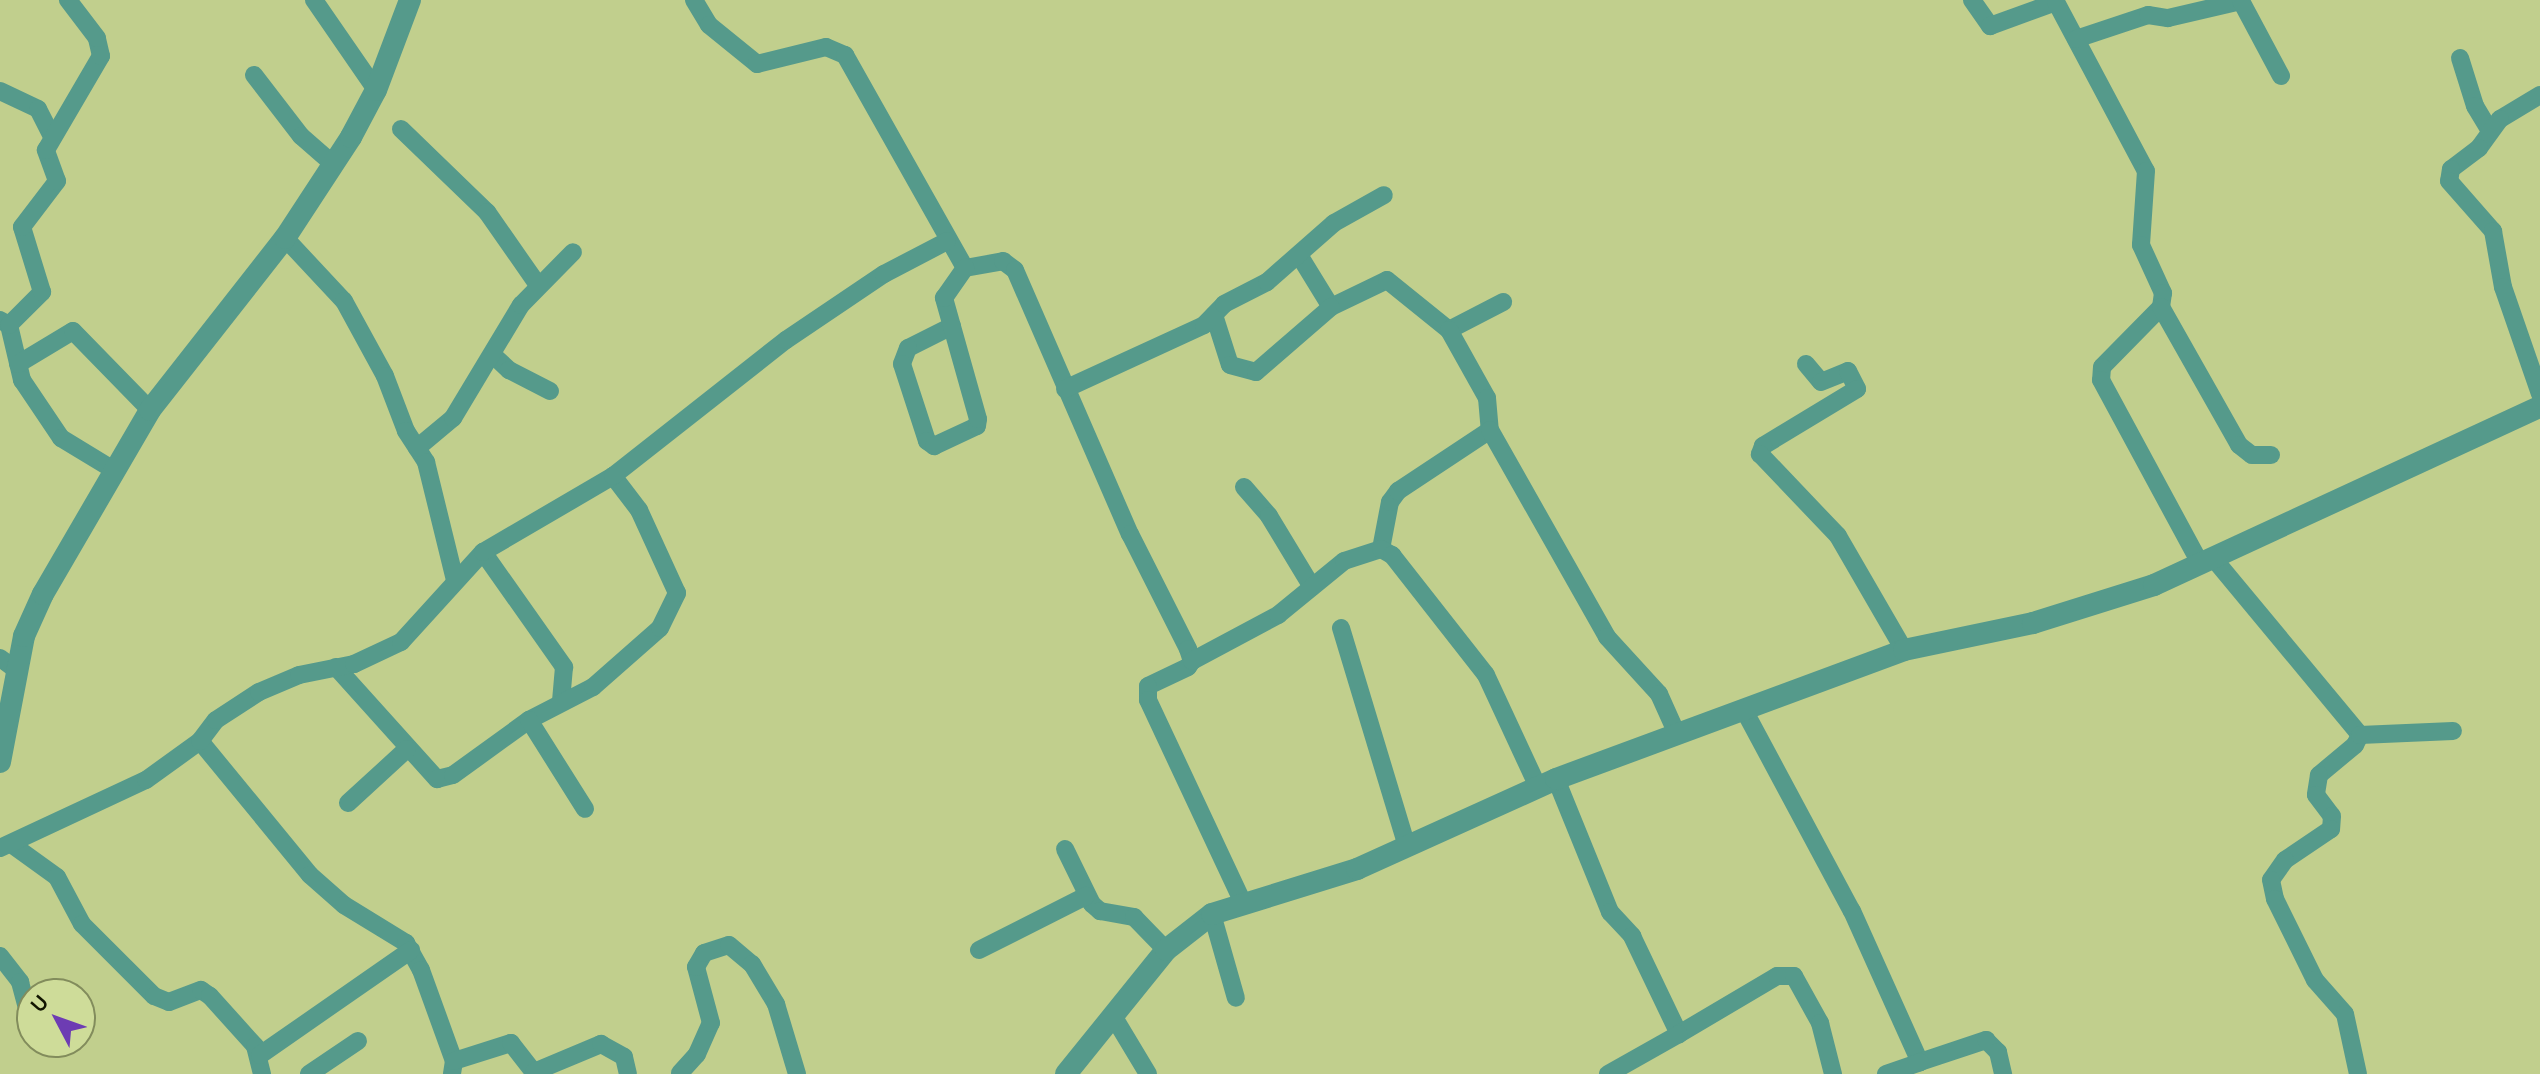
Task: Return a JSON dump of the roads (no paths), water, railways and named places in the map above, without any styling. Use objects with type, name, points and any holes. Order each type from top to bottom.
[{"type":"street","points":[[68,0],[101,50],[98,66],[46,150],[55,169],[54,191],[22,227],[42,292],[5,322],[22,380],[61,438],[112,469]]},
{"type":"street","points":[[314,0],[376,90]]},
{"type":"street","points":[[694,0],[709,25],[757,64],[826,47],[845,55],[947,241],[965,268]]},
{"type":"street","points":[[1972,0],[1990,26],[2058,1],[2106,105],[2146,171],[2141,245],[2163,293],[2161,307],[2102,367],[2101,380],[2208,562],[2360,735]]},
{"type":"street","points":[[2076,39],[2148,15],[2168,18],[2241,1],[2281,76]]},
{"type":"street","points":[[1,749],[8,663],[43,594],[112,469],[150,410],[285,238],[333,164],[376,90],[404,4]]},
{"type":"street","points":[[2460,58],[2475,106],[2490,131]]},
{"type":"street","points":[[254,75],[301,136],[333,164]]},
{"type":"street","points":[[0,91],[38,109],[52,137]]},
{"type":"street","points":[[2540,95],[2521,103],[2490,131],[2479,148],[2451,169],[2449,181],[2493,231],[2512,317],[2540,394]]},
{"type":"street","points":[[401,129],[487,212],[538,285]]},
{"type":"street","points":[[1065,389],[1189,333],[1299,255],[1334,223],[1384,195]]},
{"type":"street","points":[[285,238],[344,301],[426,462],[455,580]]},
{"type":"street","points":[[7,847],[146,780],[200,741],[216,720],[259,692],[382,653],[401,642],[483,552],[613,476],[786,340],[884,274],[947,241]]},
{"type":"street","points":[[417,448],[453,418],[494,356],[521,305],[573,252]]},
{"type":"street","points":[[1299,255],[1331,307]]},
{"type":"street","points":[[952,326],[908,348],[902,364],[927,441],[934,446],[973,431],[978,419],[952,326],[944,298],[965,268],[1010,264],[1192,661]]},
{"type":"street","points":[[1214,315],[1230,365],[1256,372],[1331,307],[1387,280],[1449,330],[1487,398],[1490,430],[1607,637],[1659,694],[1677,734]]},
{"type":"street","points":[[1449,330],[1503,302]]},
{"type":"street","points":[[2161,307],[2239,445],[2252,455],[2271,455]]},
{"type":"street","points":[[18,364],[73,331],[150,410]]},
{"type":"street","points":[[494,356],[509,370],[550,391]]},
{"type":"street","points":[[1806,364],[1821,382],[1848,371],[1857,389],[1763,446],[1760,454],[1838,536],[1904,650]]},
{"type":"street","points":[[1066,1074],[1115,1019],[1166,950],[1212,914],[1242,901],[1357,869],[1547,783],[1904,650],[2033,623],[2208,562],[2540,407]]},
{"type":"street","points":[[1381,549],[1390,502],[1398,491],[1490,430]]},
{"type":"street","points":[[336,667],[437,779],[445,779],[529,720],[593,687],[636,652],[668,620],[677,593],[639,510],[613,476]]},
{"type":"street","points":[[1244,487],[1274,524],[1312,587]]},
{"type":"street","points":[[1242,901],[1148,700],[1148,686],[1278,615],[1344,561],[1381,549],[1392,555],[1486,675],[1547,783],[1610,912],[1632,936],[1679,1034]]},
{"type":"street","points":[[483,552],[564,667],[561,702]]},
{"type":"street","points":[[1341,628],[1407,846]]},
{"type":"street","points":[[1744,710],[1852,911],[1920,1062]]},
{"type":"street","points":[[529,720],[585,809]]},
{"type":"street","points":[[2360,735],[2453,731]]},
{"type":"street","points":[[2358,1074],[2345,1014],[2315,980],[2275,899],[2271,880],[2285,860],[2331,829],[2332,816],[2316,795],[2319,775],[2355,745],[2360,735]]},
{"type":"street","points":[[200,741],[310,875],[344,905],[400,937],[411,950],[453,1068],[511,1043],[534,1073],[601,1044],[624,1057],[628,1074]]},
{"type":"street","points":[[348,803],[407,749]]},
{"type":"street","points":[[7,847],[57,877],[82,924],[154,996],[169,1002],[205,992],[261,1064],[411,950]]},
{"type":"street","points":[[1065,849],[1086,896],[1100,911],[1134,917],[1166,950]]},
{"type":"street","points":[[979,950],[1086,896]]},
{"type":"street","points":[[1212,914],[1236,998]]},
{"type":"street","points":[[680,1074],[697,1054],[711,1023],[696,967],[704,953],[729,945],[747,958],[776,1004],[797,1074]]},
{"type":"street","points":[[0,956],[17,978]]},
{"type":"street","points":[[1617,1072],[1777,976],[1794,976],[1820,1023],[1833,1074]]},
{"type":"street","points":[[1115,1019],[1148,1074]]},
{"type":"street","points":[[1886,1074],[1986,1040],[1998,1052],[2003,1074]]},
{"type":"street","points":[[309,1074],[358,1041]]}]
